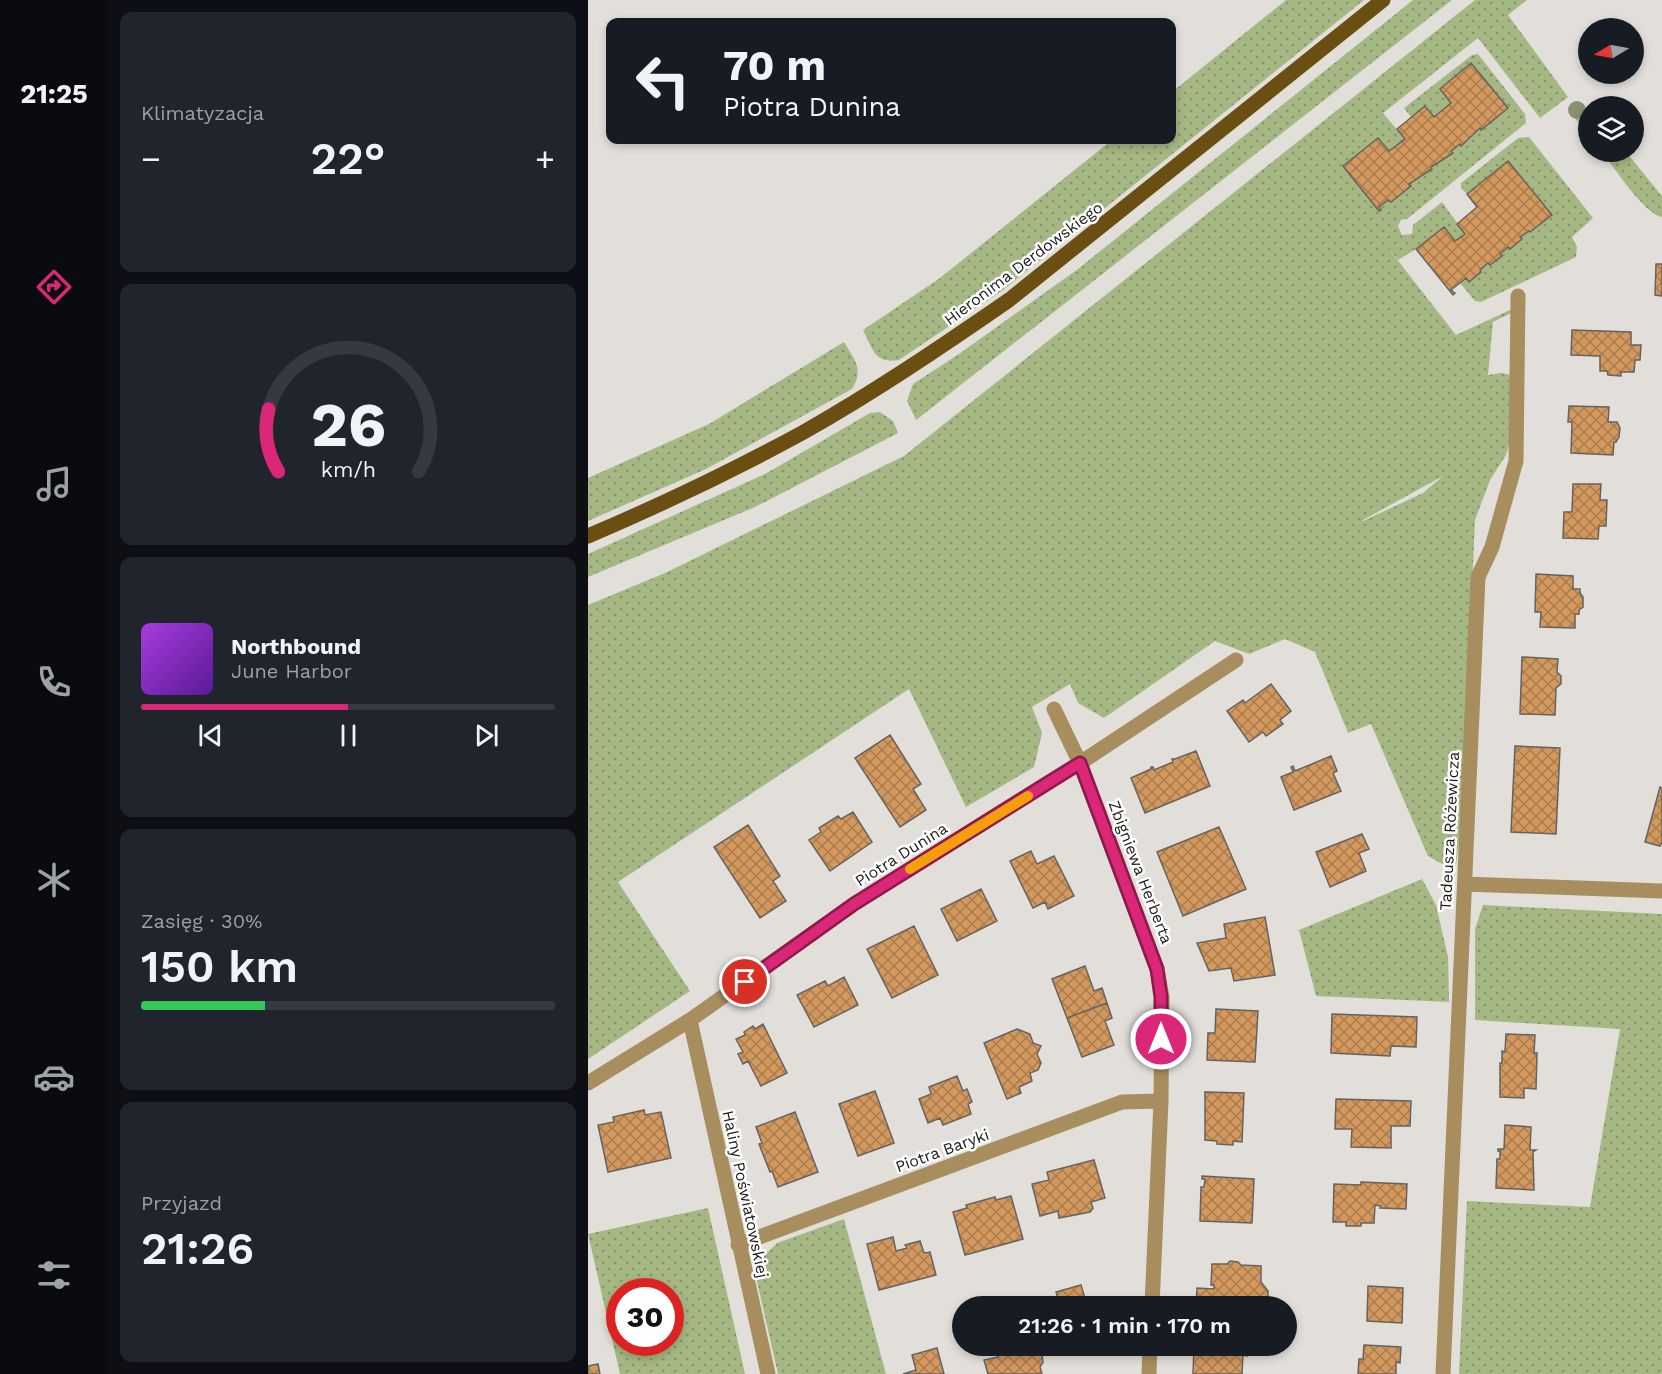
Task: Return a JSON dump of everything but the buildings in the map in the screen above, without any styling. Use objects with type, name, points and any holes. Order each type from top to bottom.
[{"type":"main road","name":"Hieronima Derdowskiego","points":[[588,536],[714,479],[803,432],[943,345],[1009,300],[1383,0]]},
{"type":"street","name":"Tadeusza Różewicza","points":[[1443,1374],[1478,576],[1492,546],[1516,462],[1518,296]]},
{"type":"street","name":"Piotra Dunina","points":[[588,1083],[690,1020],[854,904],[1080,763],[1236,660]]},
{"type":"street","name":"Zbigniewa Herberta","points":[[1054,709],[1080,763],[1157,969],[1161,997],[1161,1101],[1152,1296]]},
{"type":"street","points":[[1465,884],[1662,891]]},
{"type":"street","name":"Haliny Poświatowskiej","points":[[690,1020],[768,1374]]},
{"type":"street","name":"Piotra Baryki","points":[[738,1245],[1122,1102],[1161,1101]]},
{"type":"street","points":[[1149,1374],[1150,1356]]},
{"type":"green space","points":[[1286,0],[1364,0],[1003,290],[899,360],[884,360],[875,354],[863,330],[940,278],[1107,144],[1176,144],[1176,89]]},
{"type":"green space","points":[[1413,0],[1452,0],[916,420],[907,401],[913,384],[1078,269]]},
{"type":"green space","points":[[1475,0],[1527,0],[1508,15],[1568,97],[1540,118],[1478,38],[1383,113],[1405,139],[1389,151],[1378,138],[1343,166],[1379,211],[1381,210],[1379,207],[1388,200],[1391,202],[1410,186],[1409,184],[1432,169],[1431,167],[1452,153],[1451,151],[1472,137],[1471,134],[1481,129],[1507,108],[1471,63],[1440,89],[1451,103],[1434,117],[1426,106],[1411,117],[1404,108],[1472,55],[1478,54],[1525,114],[1526,123],[1407,219],[1401,220],[1398,226],[1402,235],[1412,234],[1413,225],[1442,202],[1465,234],[1455,241],[1443,227],[1398,260],[1378,235],[1456,335],[1510,310],[1513,312],[1493,322],[1488,375],[1501,373],[1517,376],[1516,420],[1506,455],[1490,480],[1475,520],[1462,820],[1456,865],[1453,870],[1428,856],[1371,724],[1348,733],[1315,652],[1285,639],[1249,654],[1215,641],[1104,718],[1078,703],[1070,684],[1032,707],[1042,733],[1034,767],[966,807],[909,689],[618,882],[690,991],[588,1059],[588,605],[665,573],[904,456]],"holes":[[[1443,476],[1423,493],[1363,521]]]},
{"type":"green space","points":[[1577,101],[1578,122],[1568,109]]},
{"type":"green space","points":[[1529,137],[1593,218],[1572,237],[1577,247],[1576,257],[1481,302],[1475,301],[1460,283],[1466,278],[1469,281],[1488,263],[1490,265],[1508,247],[1521,239],[1520,237],[1531,232],[1552,215],[1508,161],[1467,194],[1461,188],[1461,183],[1518,138]]},
{"type":"green space","points":[[1610,162],[1634,162],[1662,196],[1662,217],[1647,208]]},
{"type":"green space","points":[[844,342],[858,370],[852,389],[706,469],[588,521],[588,478],[709,424]]},
{"type":"green space","points":[[880,412],[893,421],[898,433],[755,507],[588,577],[588,554],[765,474],[870,413]]},
{"type":"green space","points":[[1422,879],[1436,905],[1448,957],[1449,1002],[1316,996],[1299,930]]},
{"type":"green space","points":[[1483,905],[1662,914],[1662,1374],[1459,1374],[1467,1201],[1590,1207],[1620,1029],[1475,1020],[1475,929]]},
{"type":"green space","points":[[708,1208],[745,1374],[620,1374],[616,1356],[684,1356],[684,1278],[606,1278],[606,1313],[588,1234]]},
{"type":"green space","points":[[844,1219],[886,1374],[778,1374],[756,1277],[760,1260],[777,1243]]},
{"type":"slow traffic","points":[[910,869],[1028,796]]},
{"type":"route","points":[[745,982],[854,904],[1080,763],[1157,969],[1161,997],[1161,1039]]}]
